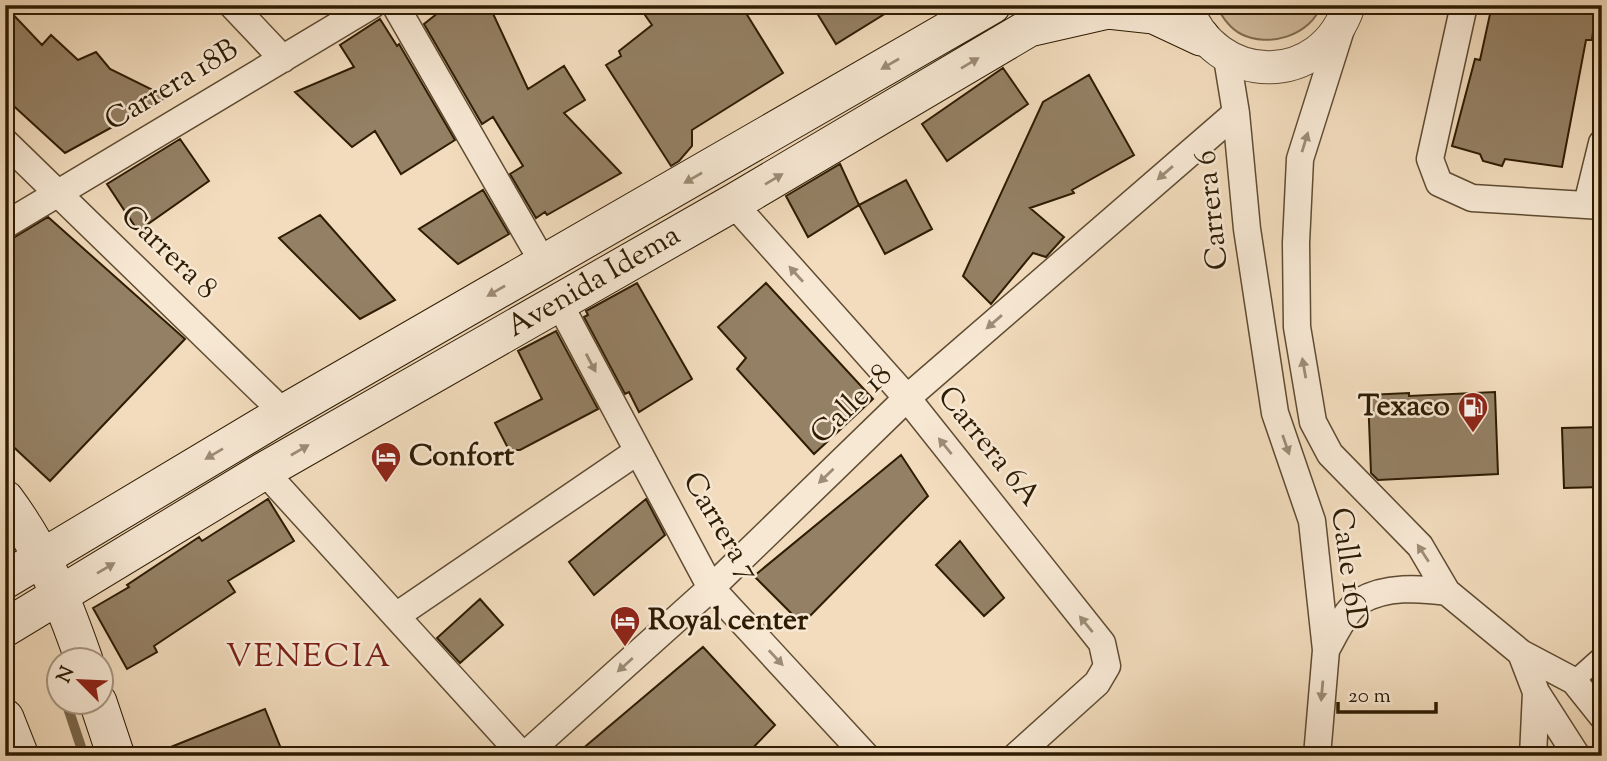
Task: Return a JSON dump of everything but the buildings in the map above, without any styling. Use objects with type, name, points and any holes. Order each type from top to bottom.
[{"type":"main road","name":"Avenida Idema","points":[[5,580],[284,413],[992,5]]},
{"type":"main road","name":"Avenida Idema","points":[[5,628],[264,471],[733,203],[1029,28],[1108,10],[1154,15],[1205,33]]},
{"type":"main road","points":[[5,499],[43,556],[61,595],[79,646]]},
{"type":"main road","points":[[103,716],[116,756]]},
{"type":"main road","points":[[5,718],[20,756]]},
{"type":"street","points":[[232,5],[283,58]]},
{"type":"street","name":"Carrera 18B","points":[[5,225],[372,5]]},
{"type":"street","points":[[395,5],[544,264]]},
{"type":"street","points":[[1464,5],[1430,159],[1439,183],[1472,198],[1595,205],[1602,143]]},
{"type":"street","points":[[1205,33],[1259,68],[1292,65],[1321,50],[1346,15]]},
{"type":"street","points":[[1346,15],[1300,159],[1296,243],[1297,327],[1313,422],[1330,454],[1420,546],[1447,592],[1521,653],[1574,681],[1602,716]]},
{"type":"street","name":"Carrera 6","points":[[1205,33],[1236,113],[1247,229],[1265,355]]},
{"type":"street","name":"Calle 18","points":[[523,756],[711,588],[907,398],[1236,113]]},
{"type":"street","name":"Carrera 8","points":[[5,142],[284,413]]},
{"type":"street","name":"Carrera 6A","points":[[733,203],[907,398],[1102,643],[1107,666],[1097,683],[1016,756]]},
{"type":"street","name":"Carrera 7","points":[[559,303],[711,588],[866,756]]},
{"type":"street","name":"Calle 16D","points":[[1265,355],[1275,413],[1312,521],[1326,650],[1317,756]]},
{"type":"street","points":[[396,616],[638,451]]},
{"type":"street","points":[[264,471],[523,756]]},
{"type":"street","points":[[1326,650],[1342,622],[1359,601],[1391,590],[1425,589],[1447,592]]},
{"type":"street","points":[[1521,653],[1536,692],[1577,756]]},
{"type":"street","points":[[1574,681],[1602,656]]},
{"type":"street","points":[[1533,756],[1536,692]]},
{"type":"shaded area","points":[[1216,5],[1321,5],[1308,25],[1287,36],[1263,40],[1237,32],[1226,22]]},
{"type":"waterway","points":[[71,716],[84,756]]},
{"type":"place","name":"Texaco","points":[[1473,434]]},
{"type":"place","name":"Confort","points":[[386,484]]},
{"type":"place","name":"Royal center","points":[[625,648]]},
{"type":"district","name":"VENECIA","points":[[309,658]]}]
